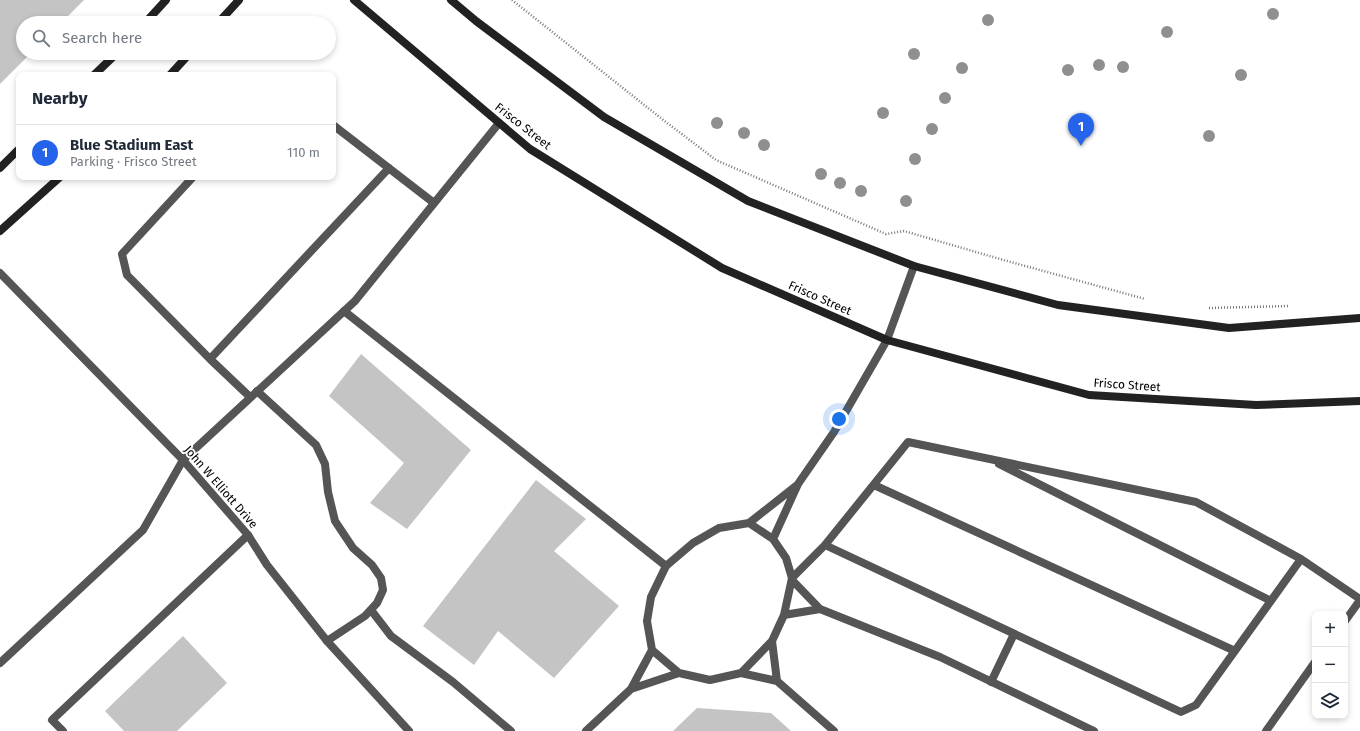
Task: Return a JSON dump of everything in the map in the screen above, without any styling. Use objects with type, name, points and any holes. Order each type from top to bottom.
[{"type":"street","points":[[151,16],[166,0]]},
{"type":"street","points":[[224,16],[239,0]]},
{"type":"street","name":"Frisco Street","points":[[354,0],[530,149],[722,268],[887,340],[1089,395],[1256,404],[1360,401]]},
{"type":"street","points":[[451,0],[476,21],[604,117],[748,201],[914,266],[1058,305],[1229,328],[1360,318]]},
{"type":"street","points":[[97,72],[110,60]]},
{"type":"street","points":[[173,72],[184,60]]},
{"type":"street","points":[[0,662],[143,530],[183,460],[355,301],[499,123]]},
{"type":"street","points":[[336,127],[434,203]]},
{"type":"street","points":[[0,168],[16,152]]},
{"type":"street","points":[[210,359],[389,168]]},
{"type":"street","points":[[0,231],[57,180]]},
{"type":"street","points":[[190,180],[122,254],[127,275],[250,397]]},
{"type":"street","points":[[773,539],[798,484],[834,432],[887,340],[914,266]]},
{"type":"street","name":"John W Elliott Drive","points":[[0,273],[183,460],[248,535],[267,565],[327,641],[409,731]]},
{"type":"street","points":[[344,311],[666,566]]},
{"type":"street","points":[[257,391],[316,445],[325,464],[328,492],[335,521],[353,548],[372,564],[381,578],[383,590],[377,603],[365,616],[327,641]]},
{"type":"street","points":[[741,673],[772,641],[784,615],[792,579],[825,546],[908,442],[1196,502],[1301,559],[1360,599],[1348,617]]},
{"type":"street","points":[[988,458],[1271,601]]},
{"type":"street","points":[[586,731],[631,689],[652,650],[647,621],[651,597],[666,566],[693,543],[719,528],[749,524],[798,484]]},
{"type":"street","points":[[874,484],[1235,651]]},
{"type":"street","points":[[749,524],[773,539],[786,558],[792,579],[820,609],[940,657],[1094,731]]},
{"type":"street","points":[[63,731],[52,720],[248,535]]},
{"type":"street","points":[[825,546],[1181,712],[1196,705],[1301,559]]},
{"type":"street","points":[[784,615],[820,609]]},
{"type":"street","points":[[371,610],[391,636],[453,682],[511,731]]},
{"type":"street","points":[[991,682],[1014,634]]},
{"type":"street","points":[[772,641],[777,681]]},
{"type":"street","points":[[652,650],[679,673],[710,680],[741,673],[777,681],[834,731]]},
{"type":"street","points":[[1266,731],[1312,666]]},
{"type":"street","points":[[631,689],[679,673]]},
{"type":"path","points":[[512,0],[716,160],[886,234],[904,231],[1152,301]]},
{"type":"path","points":[[1205,308],[1291,306]]},
{"type":"building","points":[[0,0],[84,0],[68,16],[16,16],[16,60],[24,60],[0,84]]},
{"type":"building","points":[[361,354],[471,450],[407,529],[370,503],[404,463],[329,396]]},
{"type":"building","points":[[536,480],[586,519],[554,551],[619,606],[554,678],[498,631],[474,665],[423,626]]},
{"type":"building","points":[[183,636],[227,683],[177,731],[124,731],[105,711]]},
{"type":"building","points":[[697,708],[771,713],[791,731],[673,731]]},
{"type":"place","name":"Blue Stadium East","points":[[1081,146]]}]
